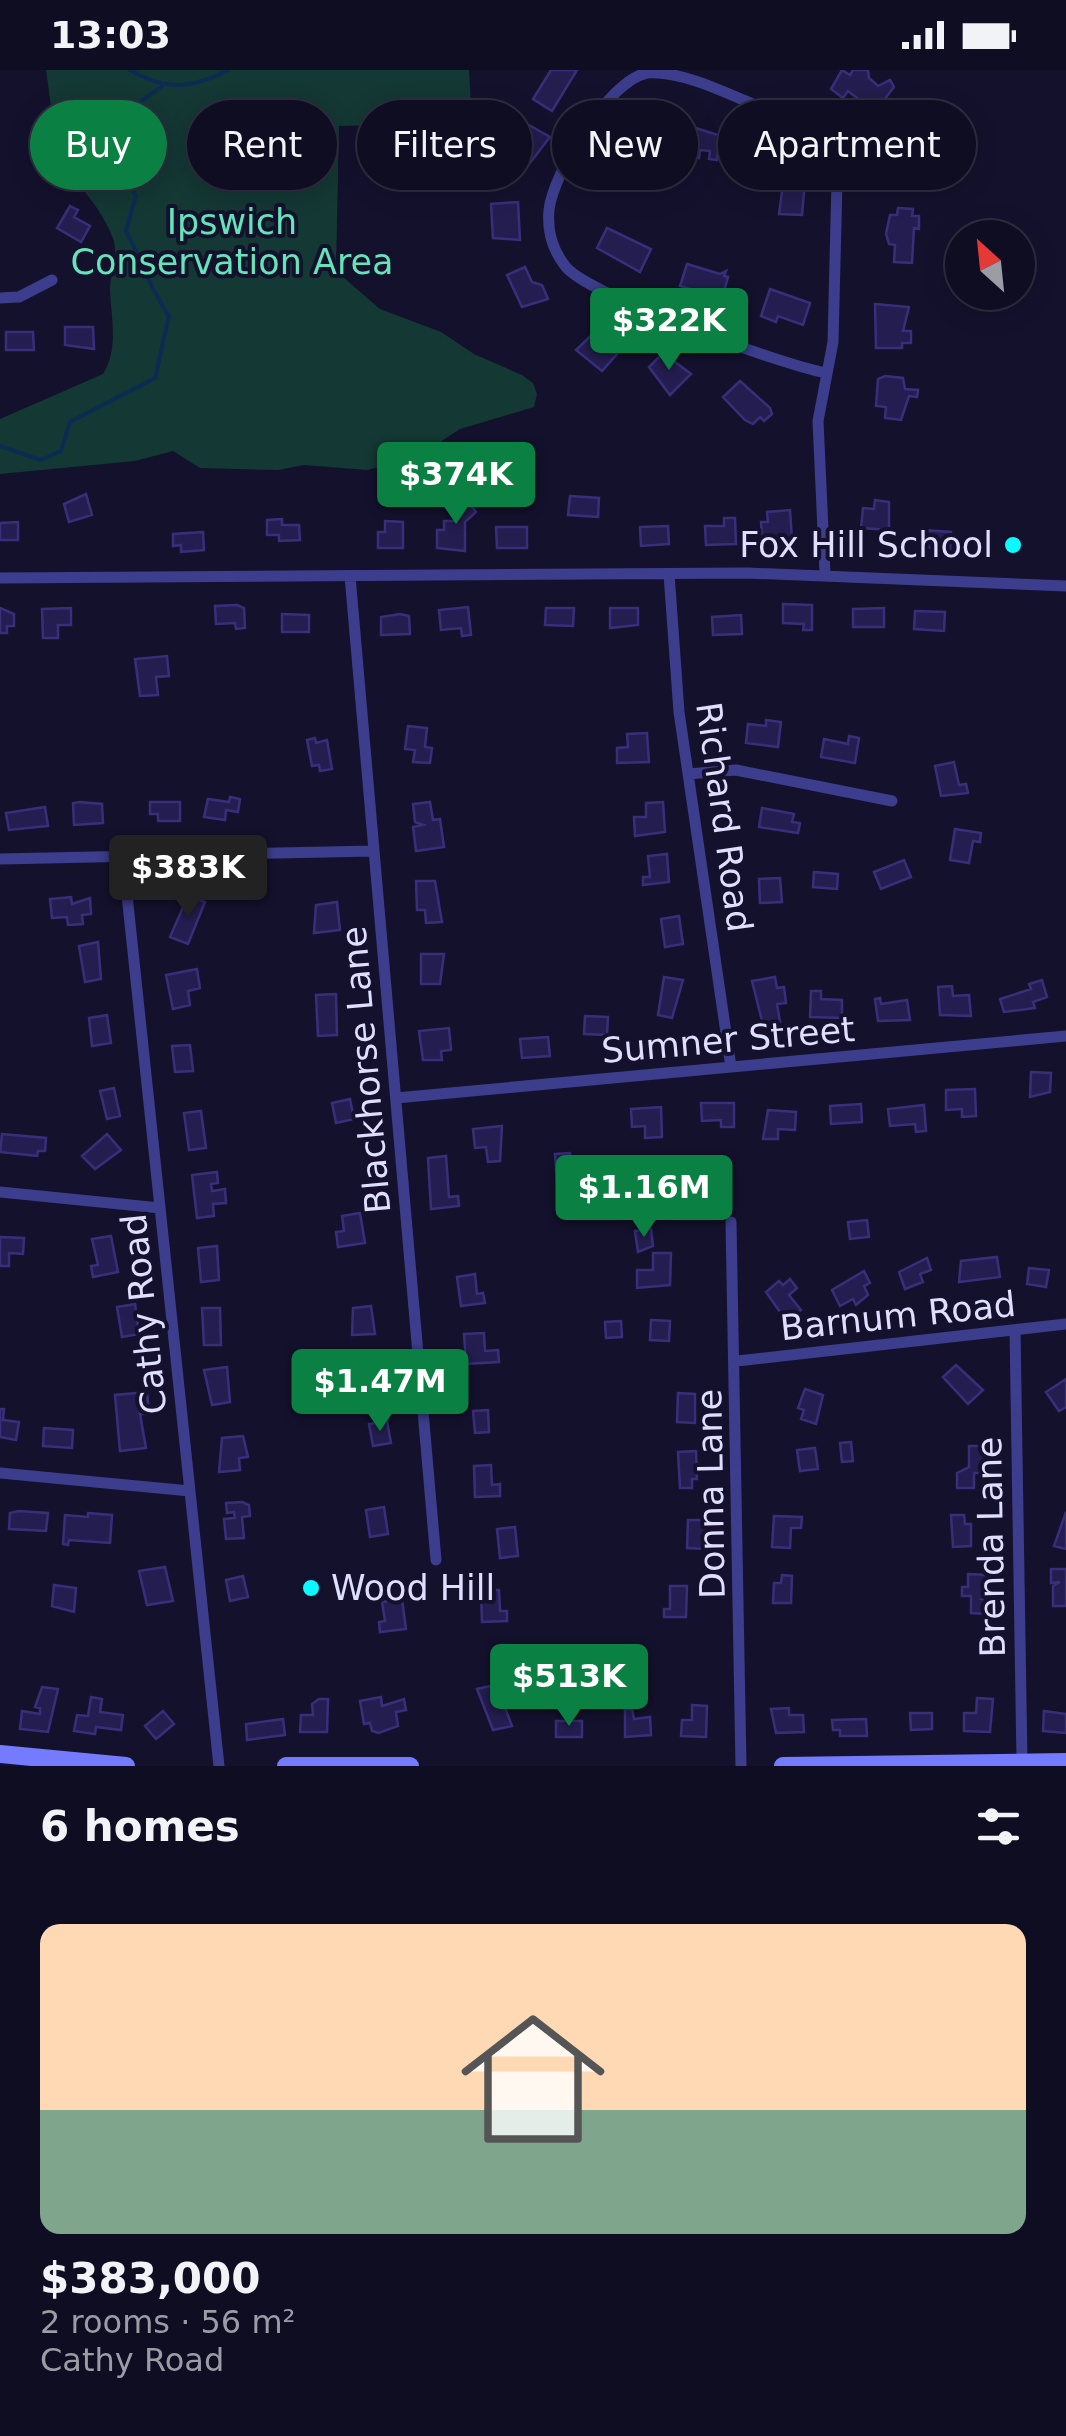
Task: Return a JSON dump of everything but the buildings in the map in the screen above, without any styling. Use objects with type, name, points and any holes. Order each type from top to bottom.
[{"type":"street","points":[[824,574],[818,421],[832,342],[837,182],[826,146],[798,122],[675,74],[653,72],[625,81],[604,102],[555,186],[548,221],[558,256],[575,276],[598,290],[826,373]]},
{"type":"street","points":[[0,298],[19,296],[52,280]]},
{"type":"street","name":"Richard Road","points":[[669,574],[688,774],[731,1067]]},
{"type":"street","points":[[0,578],[824,574],[1066,586]]},
{"type":"street","name":"Blackhorse Lane","points":[[350,576],[436,1560]]},
{"type":"street","points":[[688,774],[725,768],[892,801]]},
{"type":"street","points":[[0,859],[374,851]]},
{"type":"street","name":"Cathy Road","points":[[123,856],[219,1766]]},
{"type":"street","name":"Sumner Street","points":[[396,1098],[1066,1036]]},
{"type":"street","points":[[0,1192],[160,1208]]},
{"type":"street","name":"Donna Lane","points":[[732,1222],[741,1766]]},
{"type":"street","name":"Barnum Road","points":[[737,1362],[1066,1324]]},
{"type":"street","name":"Brenda Lane","points":[[1016,1330],[1022,1762]]},
{"type":"street","points":[[0,1473],[190,1491]]},
{"type":"street","points":[[0,1754],[126,1766]]},
{"type":"street","points":[[783,1766],[1066,1762]]},
{"type":"street","points":[[286,1766],[410,1766]]},
{"type":"green space","name":"Ipswich Conservation Area","points":[[46,70],[469,70],[471,100],[357,100],[357,126],[339,126],[336,271],[380,309],[441,332],[474,354],[522,375],[533,383],[537,394],[534,407],[460,429],[419,456],[368,470],[304,465],[278,470],[200,468],[173,451],[135,461],[0,474],[0,419],[103,374],[111,354],[114,243],[107,225],[83,190],[167,190],[167,100],[50,100]]},
{"type":"waterway","points":[[130,70],[155,82],[179,85],[228,70]]},
{"type":"waterway","points":[[0,446],[41,460],[61,451],[70,422],[155,378],[169,316],[126,231],[136,196],[98,133],[162,86]]},
{"type":"place","name":"Fox Hill School","points":[[1013,545]]},
{"type":"place","name":"Wood Hill","points":[[311,1588]]}]
